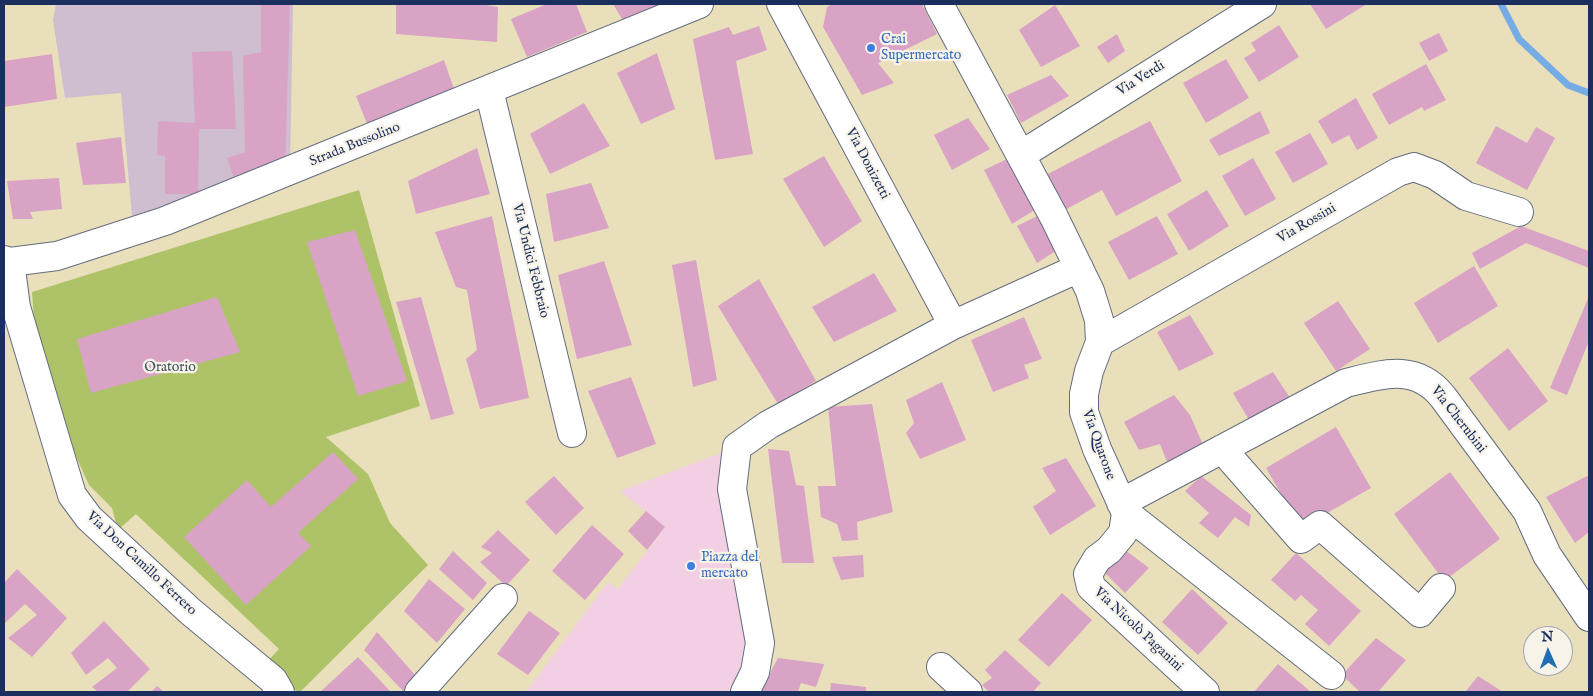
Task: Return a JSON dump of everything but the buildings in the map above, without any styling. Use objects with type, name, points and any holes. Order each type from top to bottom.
[{"type":"street","name":"Strada Bussolino","points":[[7,261],[57,256],[165,221],[699,4]]},
{"type":"street","name":"Via Donizetti","points":[[781,4],[953,325]]},
{"type":"street","name":"Via Quarone","points":[[939,4],[1021,155],[1090,292],[1099,320],[1100,342],[1089,371],[1084,394],[1084,412],[1097,449],[1124,508],[1331,675]]},
{"type":"street","name":"Via Verdi","points":[[1021,155],[1262,4]]},
{"type":"street","name":"Via Undici Febbraio","points":[[489,90],[572,433]]},
{"type":"street","name":"Via Rossini","points":[[1100,342],[1398,172],[1414,166],[1435,175],[1466,196],[1519,212]]},
{"type":"street","name":"Via Don Camillo Ferrero","points":[[7,261],[16,307],[72,495],[89,518],[191,612],[273,680],[280,692]]},
{"type":"street","points":[[745,692],[755,672],[760,643],[732,489],[737,447],[768,425],[953,325],[1079,268]]},
{"type":"street","name":"Via Cherubini","points":[[1124,508],[1222,449],[1346,383],[1382,374],[1411,374],[1434,386],[1527,511],[1547,555],[1589,617]]},
{"type":"street","points":[[1222,449],[1301,538],[1320,525],[1420,613],[1441,588]]},
{"type":"street","name":"Via Nicolò Paganini","points":[[1124,508],[1123,533],[1097,559],[1088,574],[1090,587],[1205,692]]},
{"type":"street","points":[[419,692],[503,598]]},
{"type":"street","points":[[941,667],[968,692]]},
{"type":"shaded area","points":[[56,4],[293,4],[290,166],[132,216],[121,93],[65,98],[53,20]]},
{"type":"shaded area","name":"Piazza del mercato","points":[[737,447],[760,643],[732,692],[526,692],[608,582],[618,589],[665,527],[620,491]]},
{"type":"green space","name":"Oratorio","points":[[359,190],[420,406],[326,437],[368,474],[390,523],[428,565],[298,692],[264,665],[279,649],[136,514],[118,530],[112,508],[89,485],[75,454],[34,318],[32,292]]},
{"type":"waterway","points":[[1501,4],[1519,39],[1568,85],[1589,93]]},
{"type":"place","name":"Crai Supermercato","points":[[871,48]]},
{"type":"place","name":"Piazza del mercato","points":[[691,566]]}]
